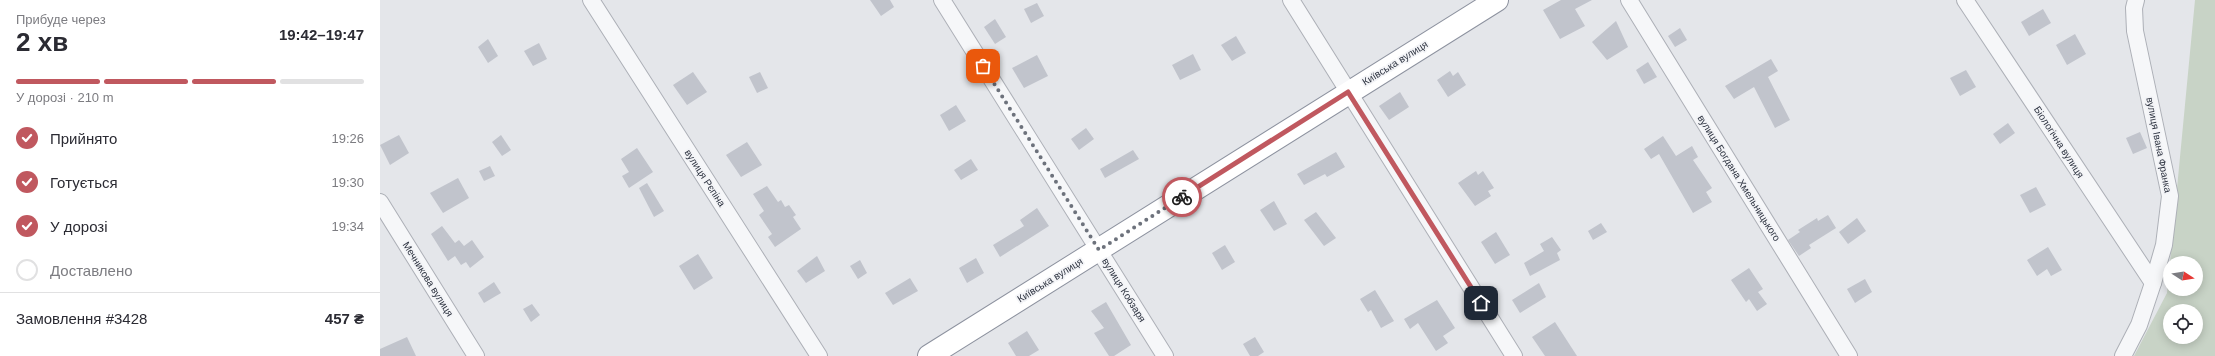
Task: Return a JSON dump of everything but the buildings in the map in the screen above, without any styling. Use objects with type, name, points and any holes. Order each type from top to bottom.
[{"type":"highway","name":"Київська вулиця","points":[[929,356],[1497,0]]},
{"type":"street","name":"вулиця Рєпіна","points":[[591,0],[819,356]]},
{"type":"street","name":"вулиця Кобзаря","points":[[942,0],[1165,356]]},
{"type":"street","points":[[1291,0],[1514,356]]},
{"type":"street","name":"вулиця Богдана Хмельницького","points":[[1629,0],[1849,356]]},
{"type":"street","name":"Біологічна вулиця","points":[[1965,0],[2153,283]]},
{"type":"street","name":"вулиця Івана Франка","points":[[2123,356],[2139,325],[2153,283],[2164,245],[2170,196],[2135,31],[2136,0]]},
{"type":"street","name":"Мечникова вулиця","points":[[380,202],[476,356]]},
{"type":"shaded area","points":[[2195,0],[2215,0],[2215,356],[2134,356],[2165,296],[2203,296],[2203,256],[2171,256]]},
{"type":"way so far","points":[[983,66],[1099,250],[1182,197]]},
{"type":"route","points":[[1182,197],[1348,92],[1481,303]]}]
